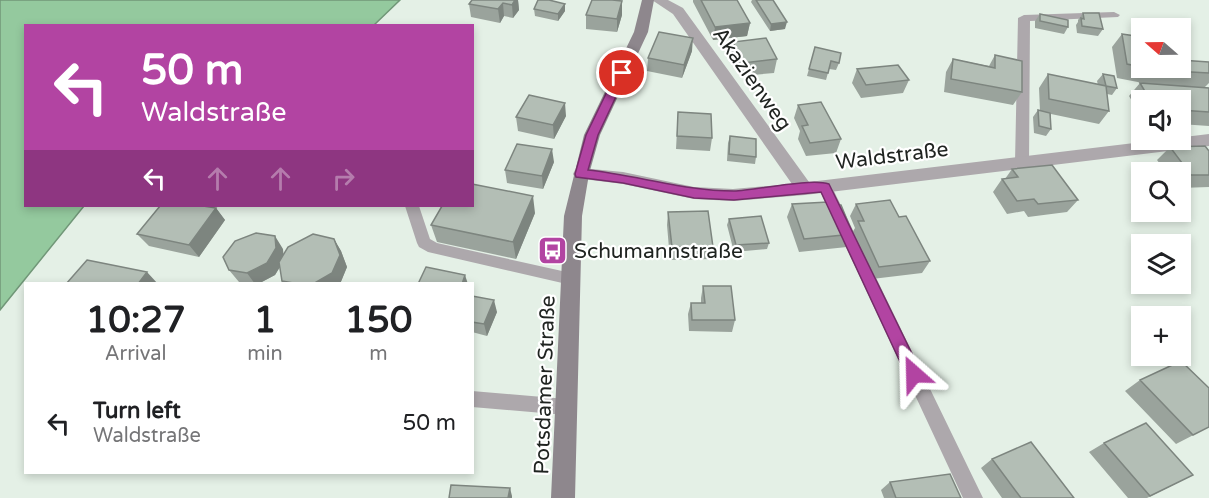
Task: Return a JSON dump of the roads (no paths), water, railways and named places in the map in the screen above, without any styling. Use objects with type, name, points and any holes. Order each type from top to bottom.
[{"type":"street","name":"Potsdamer Straße","points":[[563,498],[573,216],[581,174],[592,135],[641,32],[648,0]]},
{"type":"street","name":"Akazienweg","points":[[658,0],[678,11],[805,189]]},
{"type":"street","name":"Waldstraße","points":[[581,174],[623,178],[694,193],[734,195],[825,187],[1209,140]]},
{"type":"lane","points":[[1022,162],[1024,18],[1114,15]]},
{"type":"lane","points":[[825,187],[973,498]]},
{"type":"lane","points":[[412,207],[424,243],[433,248],[571,279]]},
{"type":"lane","points":[[474,399],[566,407]]},
{"type":"place","name":"Schumannstraße","points":[[553,251]]}]
